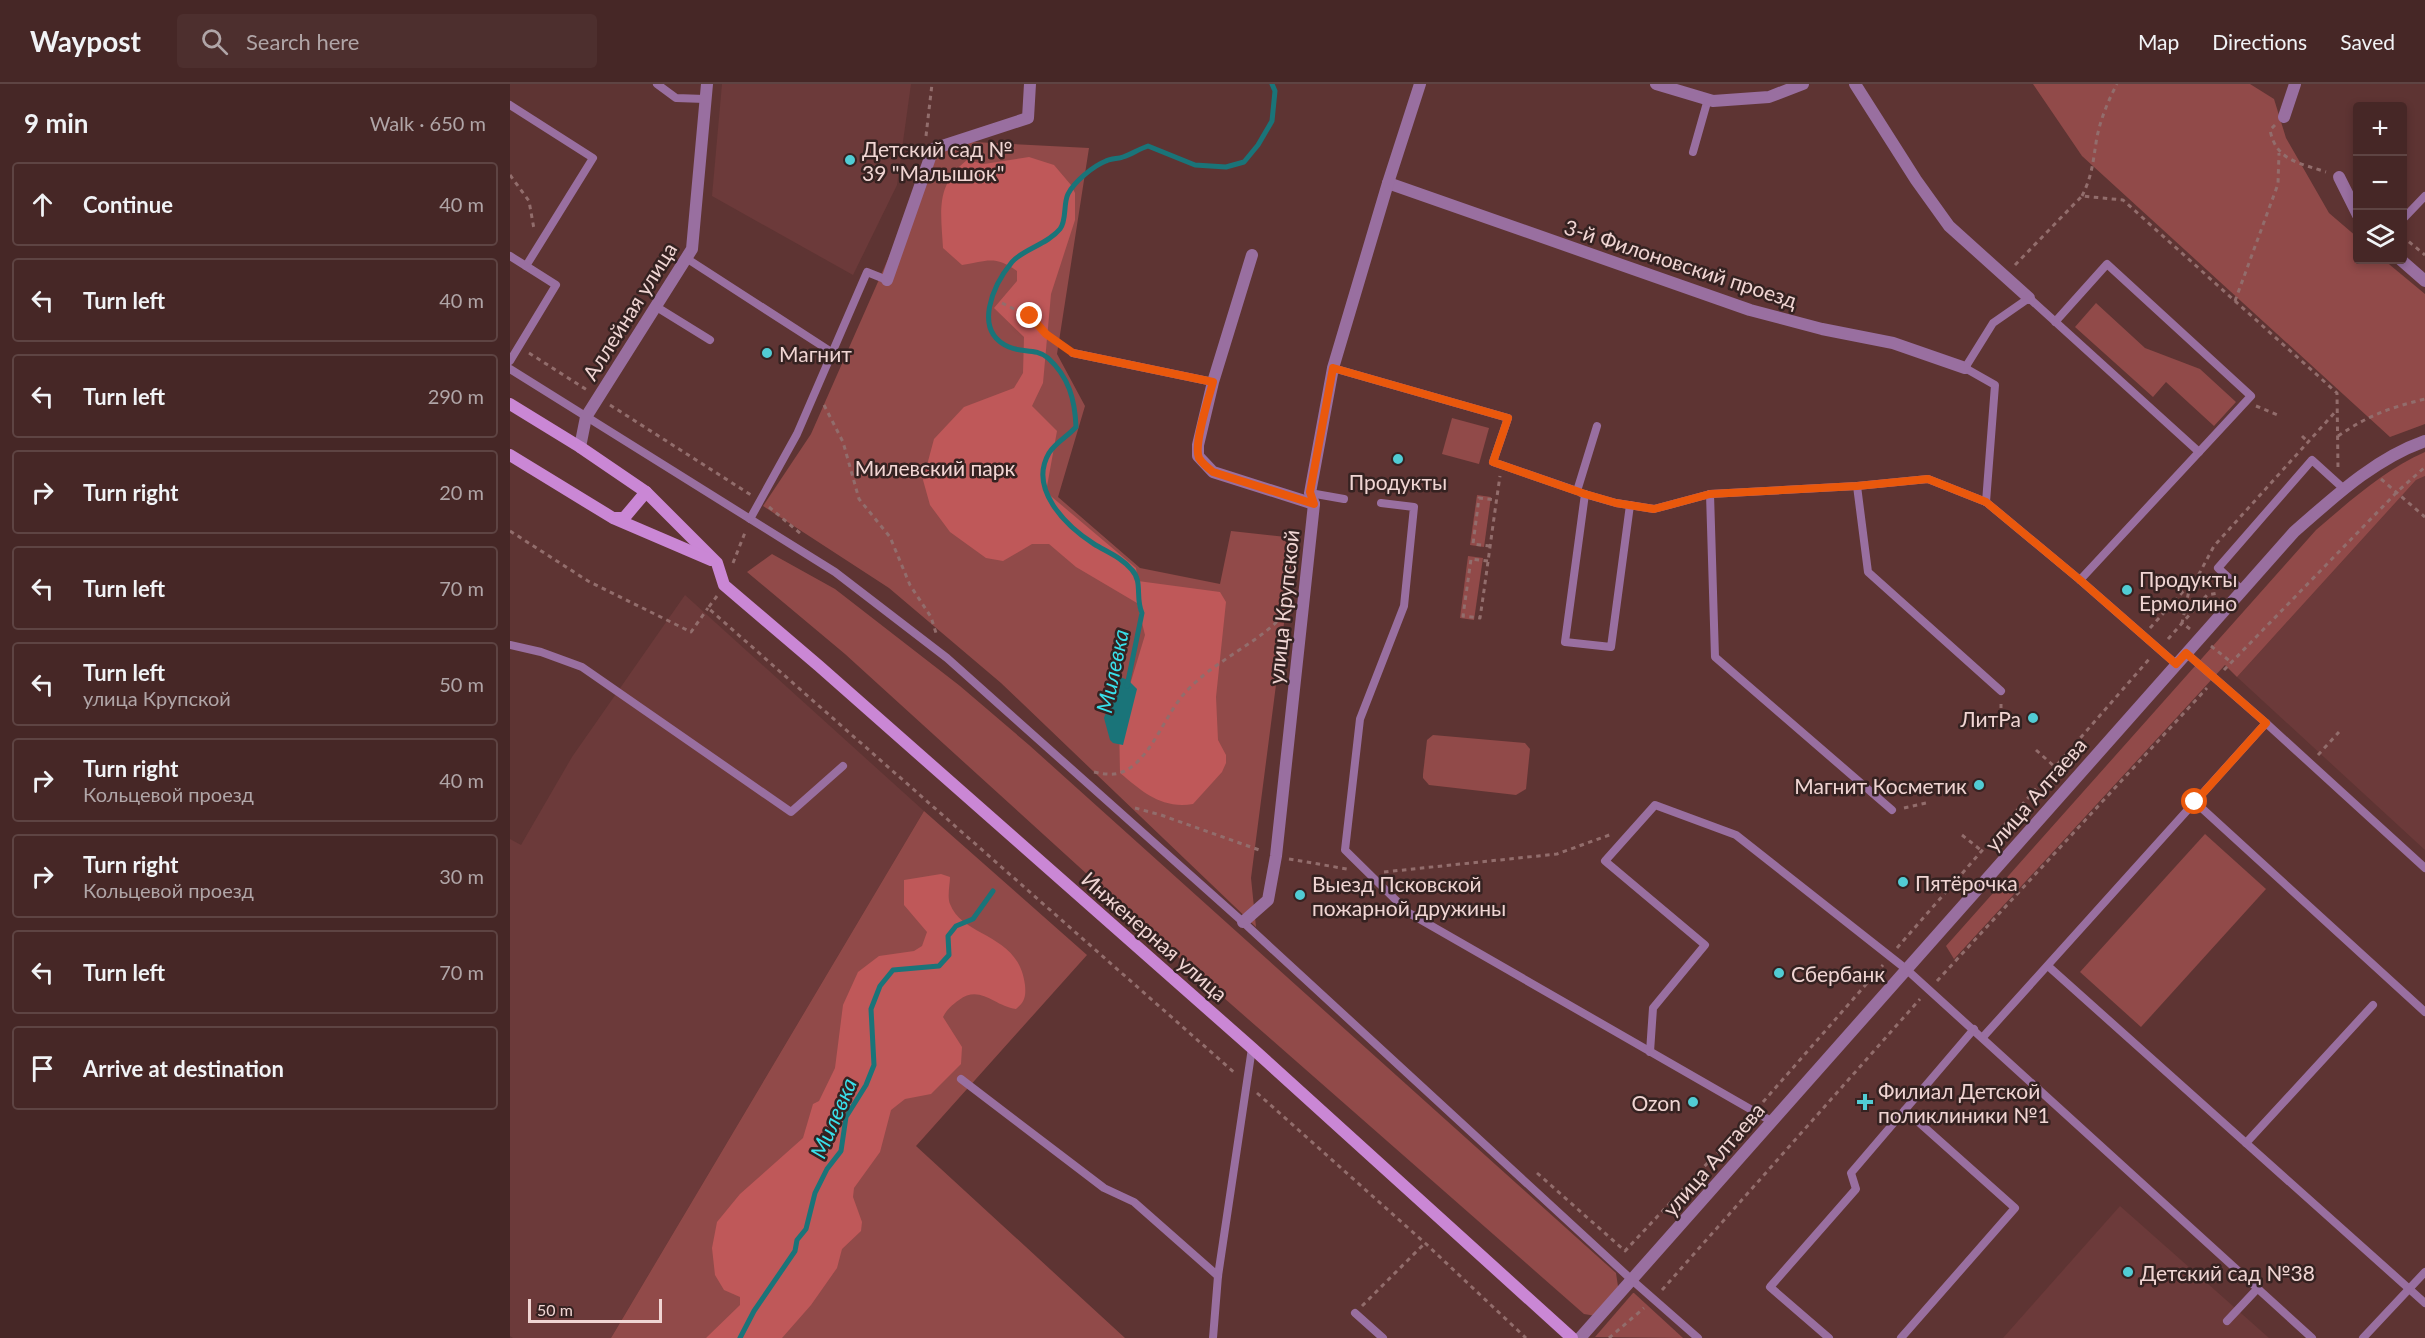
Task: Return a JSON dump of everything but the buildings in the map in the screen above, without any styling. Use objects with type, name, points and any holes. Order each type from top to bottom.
[{"type":"main road","points":[[510,404],[580,447],[646,492],[717,563],[724,585]]},
{"type":"main road","points":[[510,455],[613,518],[717,563]]},
{"type":"main road","points":[[613,518],[624,518],[646,492]]},
{"type":"main road","name":"Инженерная улица","points":[[724,585],[1252,1048],[1572,1338]]},
{"type":"street","name":"Аллейная улица","points":[[580,447],[586,417],[692,249],[707,84]]},
{"type":"street","points":[[887,280],[933,148],[1028,118],[1030,84]]},
{"type":"street","name":"улица Крупской","points":[[1243,922],[1268,900],[1276,856],[1312,498],[1333,368],[1420,84]]},
{"type":"street","points":[[1656,84],[1708,99],[1769,97],[1803,84]]},
{"type":"street","points":[[1855,84],[1916,180],[1949,226],[2029,298]]},
{"type":"street","points":[[2284,117],[2295,84]]},
{"type":"street","points":[[2339,177],[2356,210]]},
{"type":"street","name":"3-й Филоновский проезд","points":[[1388,183],[1750,310],[1822,329],[1893,343],[1965,368]]},
{"type":"street","points":[[1252,255],[1213,382],[1198,446],[1198,456],[1213,472],[1312,498]]},
{"type":"street","points":[[2406,264],[2425,281]]},
{"type":"street","name":"улица Алтаева","points":[[1580,1338],[1633,1281],[1771,1121],[2186,653],[2239,587],[2339,485],[2389,457],[2425,441]]},
{"type":"lane","points":[[657,84],[676,98],[705,99]]},
{"type":"lane","points":[[1693,152],[1708,99]]},
{"type":"lane","points":[[510,105],[593,158],[526,266]]},
{"type":"lane","points":[[2407,216],[2425,196]]},
{"type":"lane","points":[[510,256],[556,285],[510,361]]},
{"type":"lane","points":[[686,258],[833,352]]},
{"type":"lane","points":[[2055,322],[2107,264],[2252,396],[2080,580]]},
{"type":"lane","points":[[750,519],[762,502],[797,434],[867,272],[887,280]]},
{"type":"lane","points":[[1986,502],[1995,385],[1965,368],[1993,323],[2029,298],[2199,452]]},
{"type":"lane","points":[[655,306],[710,340]]},
{"type":"lane","points":[[1073,353],[1213,382]]},
{"type":"lane","points":[[1333,368],[1508,418],[1493,462],[1581,493],[1630,505],[1654,509],[1710,494],[1857,486],[1928,479],[1986,502],[2176,664]]},
{"type":"lane","points":[[510,369],[835,572],[947,658],[1243,922],[1698,1338]]},
{"type":"lane","points":[[1597,426],[1581,493],[1565,642],[1611,647],[1630,505]]},
{"type":"lane","points":[[2239,587],[2218,568],[2312,460],[2339,485]]},
{"type":"lane","points":[[1857,486],[1868,572],[2001,691]]},
{"type":"lane","points":[[1710,494],[1715,657],[1892,810]]},
{"type":"lane","points":[[1312,498],[1344,499]]},
{"type":"lane","points":[[1381,503],[1414,507],[1404,606],[1360,719],[1345,850],[1409,914],[1771,1121]]},
{"type":"lane","points":[[510,645],[540,652],[582,667],[791,813],[843,766]]},
{"type":"lane","points":[[2186,653],[2425,868]]},
{"type":"lane","points":[[1983,1037],[2266,723]]},
{"type":"lane","points":[[2195,802],[2425,1012]]},
{"type":"lane","points":[[1650,1052],[1653,1008],[1705,945],[1605,861],[1655,805],[1736,835],[1890,956],[1983,1037],[2312,1338]]},
{"type":"lane","points":[[2048,966],[2425,1303]]},
{"type":"lane","points":[[2246,1143],[2373,1005]]},
{"type":"lane","points":[[1829,1338],[1770,1287],[1856,1189],[1851,1173],[1974,1029]]},
{"type":"lane","points":[[1213,1338],[1218,1276],[1245,1082],[1252,1048]]},
{"type":"lane","points":[[960,1079],[1104,1188],[1134,1202],[1218,1276]]},
{"type":"lane","points":[[1901,1338],[2015,1208],[1905,1110]]},
{"type":"lane","points":[[2363,1338],[2425,1272]]},
{"type":"lane","points":[[2227,1321],[2258,1288]]},
{"type":"lane","points":[[1355,1313],[1383,1338]]},
{"type":"path","points":[[932,84],[925,135],[933,148]]},
{"type":"path","points":[[2005,276],[2082,196],[2091,178],[2098,136],[2108,102],[2117,84]]},
{"type":"path","points":[[2284,117],[2270,130],[2279,153],[2290,160],[2339,177]]},
{"type":"path","points":[[2235,301],[2278,184],[2279,153]]},
{"type":"path","points":[[510,175],[528,201],[537,249]]},
{"type":"path","points":[[2082,196],[2122,200],[2337,393],[2339,485]]},
{"type":"path","points":[[2407,239],[2425,255]]},
{"type":"path","points":[[1002,303],[1030,316],[1046,334],[1073,353]]},
{"type":"path","points":[[520,347],[762,502],[803,536]]},
{"type":"path","points":[[817,390],[843,442],[859,499],[890,537],[910,585],[931,616],[938,638],[929,631]]},
{"type":"path","points":[[2338,436],[2364,419],[2389,408],[2425,399]]},
{"type":"path","points":[[2246,401],[2280,416]]},
{"type":"path","points":[[2302,436],[2308,442]]},
{"type":"path","points":[[1609,1338],[1654,1299],[1929,989],[2216,678],[2397,492],[2425,467]]},
{"type":"path","points":[[1488,561],[1471,559],[1463,616],[1480,618],[1500,476]]},
{"type":"path","points":[[2397,492],[2425,517]]},
{"type":"path","points":[[1490,546],[1473,544],[1474,532],[1479,498],[1496,500]]},
{"type":"path","points":[[510,531],[588,582],[691,632],[724,585],[750,519]]},
{"type":"path","points":[[2182,623],[2191,584]]},
{"type":"path","points":[[1535,1172],[1625,1251],[1755,1112],[2207,595],[2229,592],[2239,587]]},
{"type":"path","points":[[1095,780],[1089,772],[1110,775],[1120,773],[1139,760],[1185,693],[1221,663],[1273,626],[1304,589]]},
{"type":"path","points":[[708,608],[1245,1082],[1425,1243],[1526,1338]]},
{"type":"path","points":[[2310,764],[2339,732]]},
{"type":"path","points":[[2036,750],[2055,767]]},
{"type":"path","points":[[1892,810],[1926,803]]},
{"type":"path","points":[[1133,812],[1126,805],[1161,814],[1276,856],[1368,873],[1557,854],[1637,825]]},
{"type":"path","points":[[1962,835],[1982,851]]},
{"type":"path","points":[[1355,1313],[1425,1243]]},
{"type":"shaded area","points":[[722,84],[911,84],[897,185],[853,275],[712,196]]},
{"type":"shaded area","points":[[2425,476],[2425,850],[2237,677],[2416,480]]},
{"type":"shaded area","points":[[685,595],[924,811],[611,1338],[513,1338],[510,1336],[510,839],[521,845],[572,757]]},
{"type":"shaded area","name":"Детский сад №38","points":[[2120,1206],[2269,1338],[2003,1338]]},
{"type":"green space","points":[[2033,84],[2250,84],[2274,99],[2286,138],[2329,213],[2353,234],[2353,264],[2389,264],[2425,294],[2425,424],[2390,437],[2082,156]]},
{"type":"green space","name":"Милевский парк","points":[[934,140],[1089,148],[1057,354],[1085,406],[1058,497],[1140,568],[1220,584],[1231,531],[1295,538],[1251,878],[1256,927],[1001,683],[889,588],[763,506],[811,434],[914,200]]},
{"type":"green space","points":[[1029,157],[1054,165],[1075,193],[1075,220],[1051,294],[1043,383],[1032,406],[1057,431],[1046,492],[1136,568],[1138,581],[1220,592],[1226,602],[1216,697],[1218,740],[1226,755],[1226,763],[1222,772],[1193,804],[1171,804],[1153,798],[1120,773],[1119,721],[1145,635],[1137,603],[1076,567],[1049,544],[1032,544],[1003,561],[986,558],[950,532],[930,505],[923,480],[934,439],[964,407],[1014,388],[1023,373],[1024,337],[994,308],[1017,281],[1017,271],[1003,263],[991,260],[962,265],[943,248],[941,211],[945,189],[949,179],[967,160],[984,164]]},
{"type":"green space","points":[[2096,303],[2145,348],[2200,369],[2236,402],[2214,426],[2166,382],[2153,397],[2075,327]]},
{"type":"green space","points":[[1452,418],[1489,428],[1479,464],[1442,454]]},
{"type":"green space","points":[[2425,452],[2425,476],[2416,480],[2237,677],[2225,665],[1954,959],[1946,946],[2316,530],[2381,477]]},
{"type":"green space","points":[[1477,495],[1491,497],[1484,547],[1470,545]]},
{"type":"green space","points":[[772,554],[835,589],[960,686],[1029,745],[1616,1273],[1619,1293],[1596,1316],[1584,1314],[1199,976],[845,654],[747,572]]},
{"type":"green space","points":[[1468,556],[1483,558],[1474,620],[1460,618]]},
{"type":"green space","points":[[1433,735],[1525,743],[1530,749],[1526,789],[1516,795],[1429,785],[1423,778],[1423,774],[1427,740]]},
{"type":"green space","points":[[924,811],[1087,955],[916,1146],[1125,1338],[611,1338]]},
{"type":"green space","points":[[2205,834],[2266,889],[2141,1027],[2080,972]]},
{"type":"green space","points":[[941,874],[950,877],[949,901],[957,915],[966,924],[1002,945],[1013,955],[1021,968],[1025,985],[1023,1001],[1016,1009],[974,994],[959,1000],[946,1012],[943,1017],[962,1047],[961,1064],[931,1094],[905,1099],[891,1110],[880,1152],[854,1188],[853,1197],[862,1222],[861,1231],[842,1249],[837,1268],[811,1305],[782,1338],[706,1338],[740,1305],[740,1297],[724,1290],[715,1275],[712,1248],[717,1222],[740,1194],[803,1138],[813,1104],[819,1101],[835,1068],[843,1005],[858,972],[879,956],[914,951],[922,946],[927,932],[904,905],[904,880]]},
{"type":"green space","points":[[1634,1293],[1683,1338],[1595,1337]]},
{"type":"water","points":[[1120,677],[1128,680],[1137,689],[1123,745],[1110,740],[1104,718]]},
{"type":"waterway","name":"Милевка","points":[[1127,686],[1142,613],[1135,575],[1123,562],[1083,536],[1062,517],[1053,505],[1043,480],[1044,467],[1049,453],[1076,427],[1074,408],[1066,381],[1048,358],[1039,353],[1009,347],[998,340],[991,330],[990,307],[998,283],[1012,262],[1049,239],[1060,229],[1064,221],[1068,194],[1090,170],[1108,160],[1123,157],[1148,146],[1195,165],[1226,167],[1244,162],[1258,145],[1272,121],[1275,91],[1272,84]]},
{"type":"waterway","name":"Милевка","points":[[740,1338],[754,1311],[795,1251],[797,1240],[806,1229],[815,1193],[827,1169],[841,1151],[846,1117],[866,1085],[874,1065],[871,1009],[880,986],[893,970],[939,966],[949,955],[948,936],[956,926],[973,919],[993,891]]},
{"type":"place","name":"Детский сад № 39 \"Малышок\"","points":[[850,160]]},
{"type":"place","name":"Магнит","points":[[767,353]]},
{"type":"place","name":"Продукты","points":[[1398,459]]},
{"type":"place","name":"Продукты Ермолино","points":[[2127,590]]},
{"type":"place","name":"ЛитРа","points":[[2033,718]]},
{"type":"place","name":"Магнит Косметик","points":[[1979,785]]},
{"type":"place","name":"Пятёрочка","points":[[1903,882]]},
{"type":"place","name":"Выезд Псковской пожарной дружины","points":[[1300,895]]},
{"type":"place","name":"Сбербанк","points":[[1779,973]]},
{"type":"place","name":"Ozon","points":[[1693,1102]]},
{"type":"place","name":"Филиал Детской поликлиники №1","points":[[1865,1102]]},
{"type":"place","name":"Детский сад №38","points":[[2128,1272]]},
{"type":"route","points":[[1030,316],[1046,334],[1073,353],[1213,382],[1198,446],[1198,456],[1204,464],[1213,472],[1314,504],[1310,492],[1333,368],[1508,418],[1493,462],[1616,503],[1654,509],[1710,494],[1857,486],[1928,479],[1986,502],[2176,664],[2186,653],[2266,723],[2195,802]]}]
